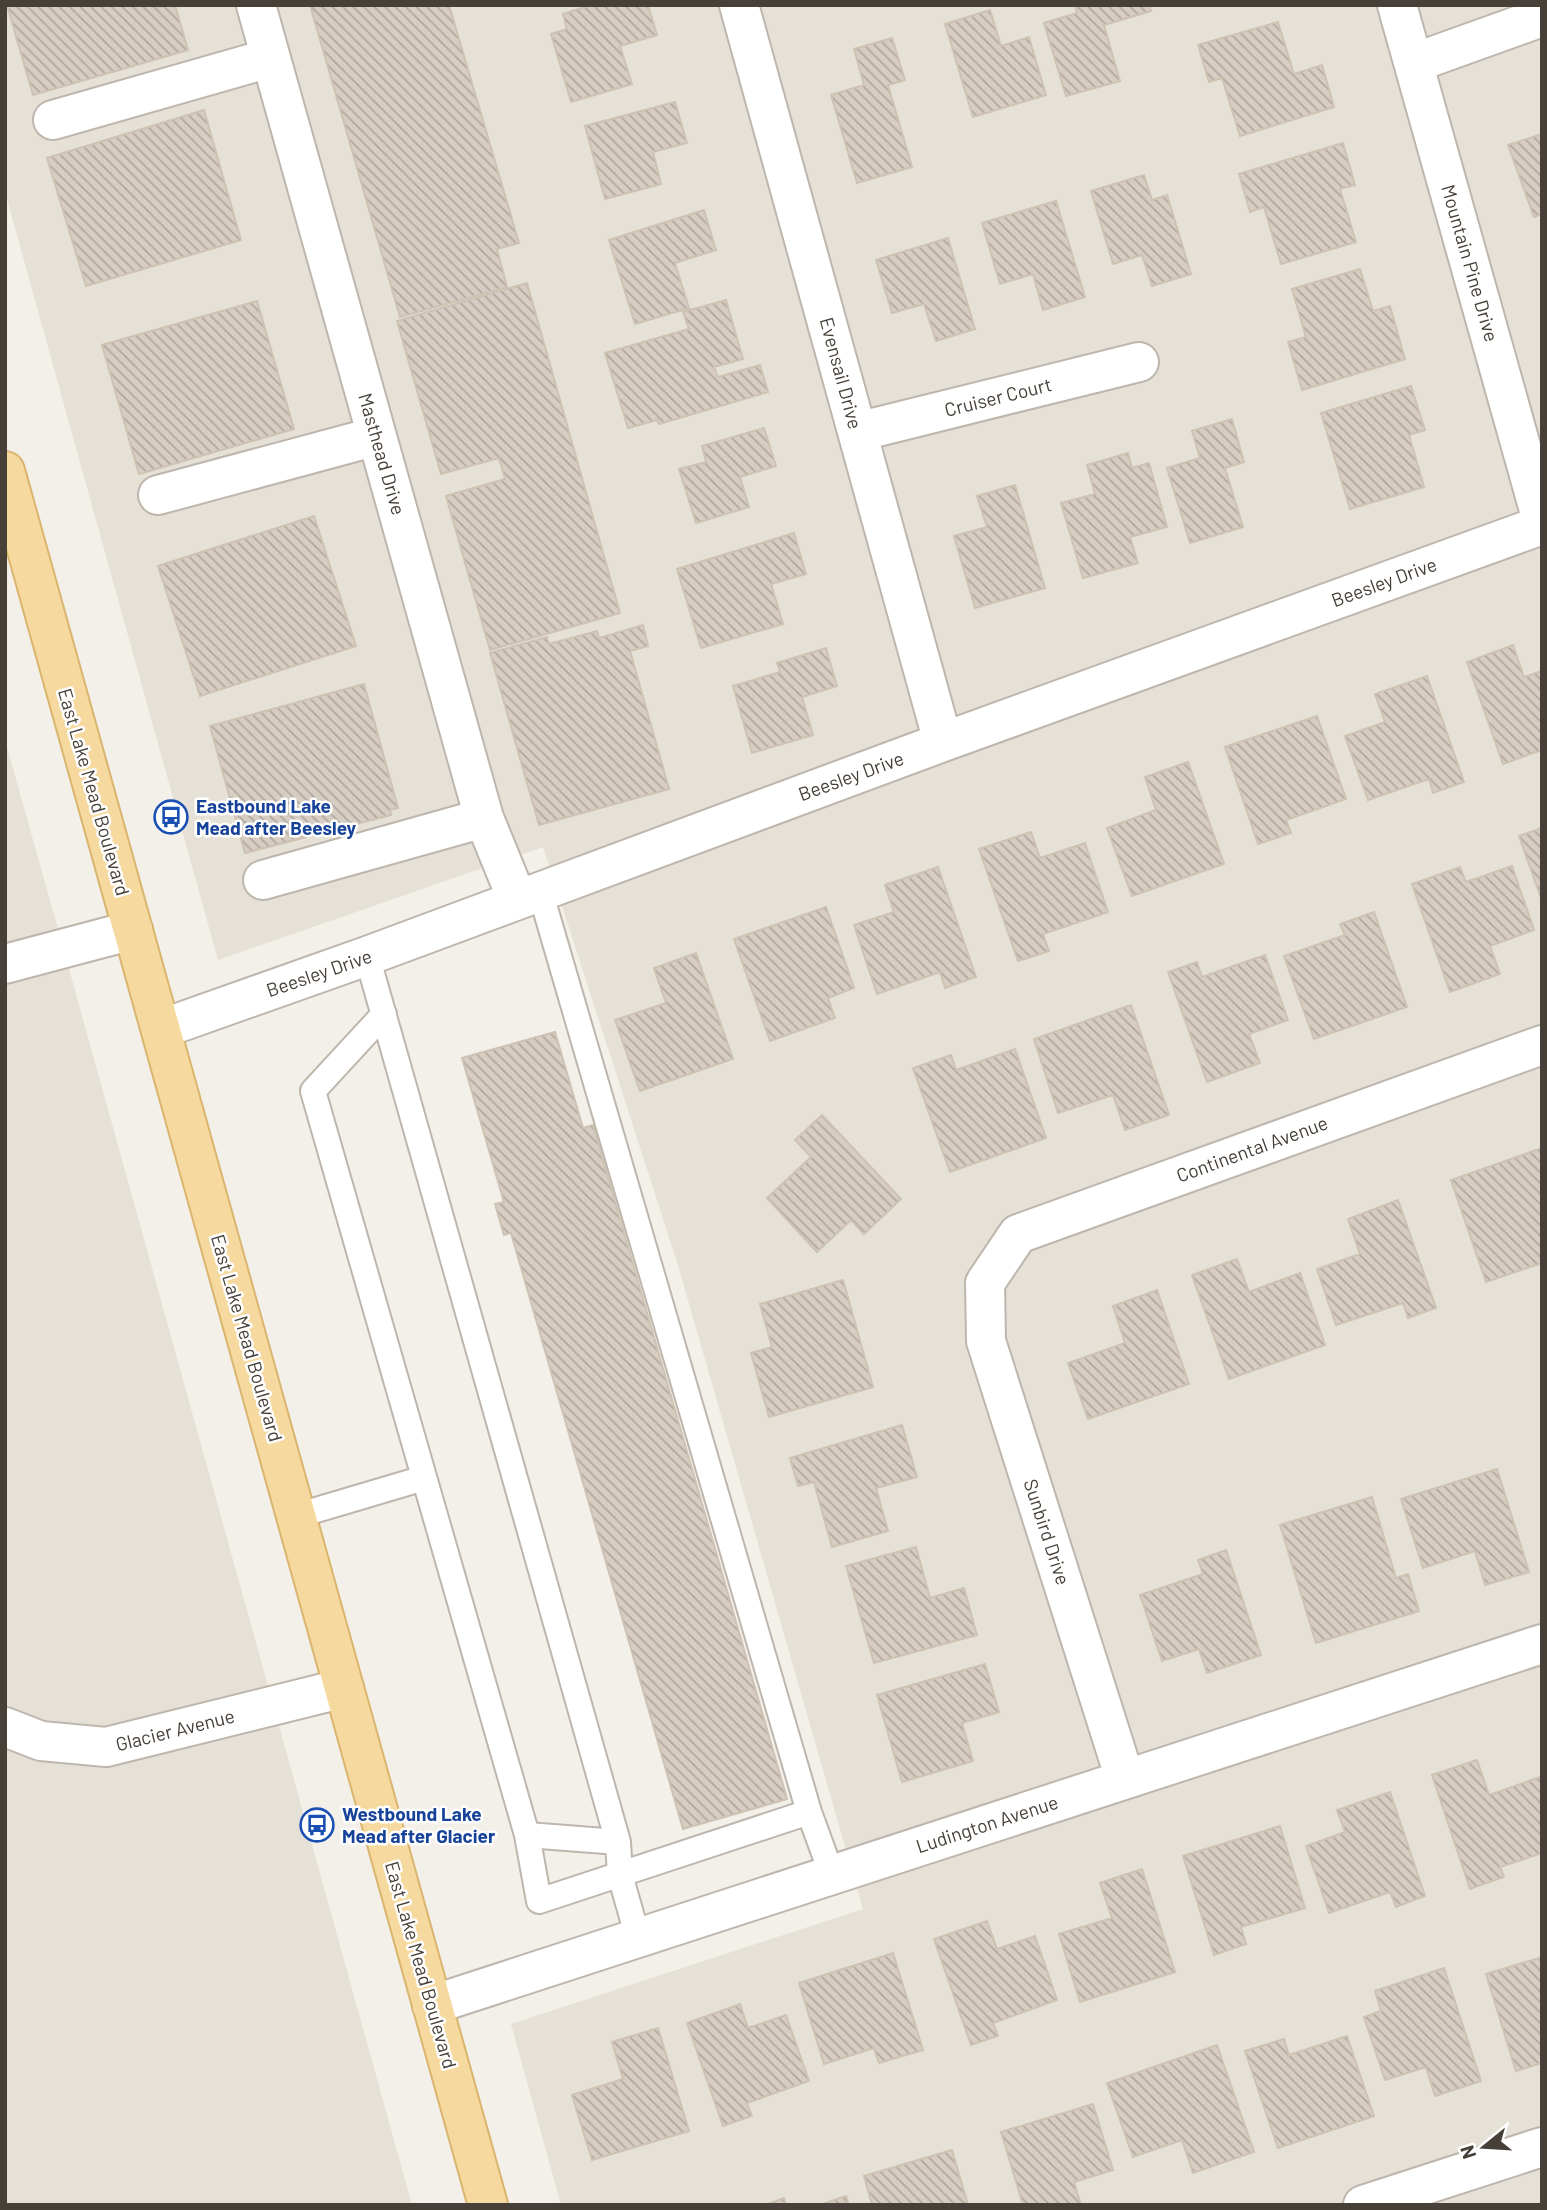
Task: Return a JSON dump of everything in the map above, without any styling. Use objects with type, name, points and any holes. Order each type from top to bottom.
[{"type":"main road","name":"East Lake Mead Boulevard","points":[[5,471],[488,2205]]},
{"type":"street","name":"Masthead Drive","points":[[256,5],[484,818],[528,895]]},
{"type":"street","name":"Evensail Drive","points":[[739,5],[943,741]]},
{"type":"street","name":"Mountain Pine Drive","points":[[1398,5],[1542,523]]},
{"type":"street","points":[[1414,63],[1542,17]]},
{"type":"street","points":[[53,120],[270,58]]},
{"type":"street","name":"Cruiser Court","points":[[857,432],[1139,362]]},
{"type":"street","points":[[158,495],[377,436]]},
{"type":"street","name":"Beesley Drive","points":[[161,1029],[367,956],[943,741],[1542,523]]},
{"type":"street","points":[[263,880],[484,818]]},
{"type":"street","points":[[5,964],[133,930]]},
{"type":"street","name":"Continental Avenue","points":[[985,1283],[1018,1234],[1542,1045]]},
{"type":"street","name":"Sunbird Drive","points":[[985,1283],[986,1340],[1125,1779]]},
{"type":"street","name":"Ludington Avenue","points":[[432,2005],[1542,1644]]},
{"type":"street","name":"Glacier Avenue","points":[[5,1727],[41,1741],[106,1746],[344,1688]]},
{"type":"street","points":[[1363,2205],[1542,2147]]},
{"type":"lane","points":[[528,895],[810,1812],[832,1875]]},
{"type":"lane","points":[[367,956],[618,1842],[620,1875],[638,1938]]},
{"type":"lane","points":[[384,1014],[313,1090],[527,1835],[539,1901],[810,1812]]},
{"type":"lane","points":[[296,1516],[424,1478]]},
{"type":"lane","points":[[527,1835],[618,1842]]},
{"type":"shaded area","points":[[5,5],[1542,5],[1542,2205],[561,2205],[511,2024],[863,1909],[677,1262],[543,847],[218,960],[5,192]]},
{"type":"shaded area","points":[[5,740],[46,886],[412,2205],[5,2205]]},
{"type":"building","points":[[7,5],[175,5],[188,50],[33,95]]},
{"type":"building","points":[[310,5],[449,5],[519,243],[497,249],[507,287],[400,317]]},
{"type":"building","points":[[591,5],[648,5],[657,35],[620,46],[632,84],[571,102],[551,34],[567,29],[563,14]]},
{"type":"building","points":[[1075,5],[1149,5],[1151,11],[1104,25],[1120,81],[1066,96],[1044,23],[1077,13]]},
{"type":"building","points":[[990,10],[1001,46],[1029,37],[1046,95],[973,117],[945,24]]},
{"type":"building","points":[[1278,22],[1294,74],[1322,65],[1334,107],[1240,136],[1222,78],[1209,82],[1198,45]]},
{"type":"building","points":[[892,38],[905,80],[888,85],[912,167],[857,183],[831,95],[864,85],[854,49]]},
{"type":"building","points":[[675,102],[687,143],[653,152],[661,184],[605,199],[585,126]]},
{"type":"building","points":[[204,110],[241,240],[86,286],[47,158]]},
{"type":"building","points":[[1542,134],[1542,214],[1534,217],[1508,145]]},
{"type":"building","points":[[1343,143],[1355,185],[1340,189],[1356,242],[1281,264],[1264,207],[1250,212],[1239,174]]},
{"type":"building","points":[[1144,175],[1152,200],[1167,195],[1191,274],[1152,286],[1142,255],[1113,264],[1091,191]]},
{"type":"building","points":[[1056,201],[1085,297],[1043,310],[1033,274],[1000,284],[982,223]]},
{"type":"building","points":[[704,210],[716,250],[675,263],[689,308],[635,324],[609,240]]},
{"type":"building","points":[[948,238],[975,329],[936,341],[924,304],[892,313],[876,260]]},
{"type":"building","points":[[1360,269],[1373,311],[1390,306],[1405,359],[1302,390],[1288,342],[1306,337],[1292,289]]},
{"type":"building","points":[[527,283],[620,613],[490,650],[446,496],[505,479],[499,458],[441,474],[397,321]]},
{"type":"building","points":[[726,300],[743,359],[714,367],[718,377],[760,365],[768,392],[659,424],[657,420],[628,428],[605,353],[689,329],[683,312]]},
{"type":"building","points":[[257,301],[294,429],[139,474],[102,345]]},
{"type":"building","points":[[1411,386],[1425,430],[1409,435],[1424,487],[1350,509],[1321,413]]},
{"type":"building","points":[[1232,419],[1244,462],[1225,468],[1243,527],[1190,543],[1167,468],[1200,458],[1192,431]]},
{"type":"building","points":[[764,428],[776,466],[740,477],[749,507],[696,523],[679,469],[706,462],[702,446]]},
{"type":"building","points":[[1128,453],[1132,468],[1149,463],[1167,527],[1130,537],[1138,563],[1083,578],[1061,503],[1095,494],[1087,465]]},
{"type":"building","points":[[1015,485],[1045,588],[975,608],[954,536],[987,527],[977,496]]},
{"type":"building","points":[[314,516],[356,646],[200,696],[158,566]]},
{"type":"building","points":[[794,533],[806,574],[771,584],[783,624],[701,648],[677,569]]},
{"type":"building","points":[[643,625],[648,646],[630,651],[669,789],[539,825],[490,653],[547,637],[549,644],[597,631],[599,638]]},
{"type":"building","points":[[1513,645],[1524,677],[1542,671],[1542,750],[1503,764],[1467,662]]},
{"type":"building","points":[[826,648],[837,686],[802,697],[813,735],[752,753],[733,686],[780,672],[777,663]]},
{"type":"building","points":[[1427,676],[1464,782],[1433,793],[1429,779],[1368,800],[1345,736],[1385,722],[1375,694]]},
{"type":"building","points":[[364,684],[398,808],[390,810],[391,815],[245,853],[210,726]]},
{"type":"building","points":[[1317,716],[1346,799],[1286,820],[1291,833],[1258,844],[1225,747]]},
{"type":"building","points":[[1188,762],[1224,864],[1132,896],[1107,828],[1156,810],[1145,777]]},
{"type":"building","points":[[1542,828],[1542,901],[1519,836]]},
{"type":"building","points":[[1031,832],[1040,858],[1085,843],[1108,912],[1043,934],[1049,951],[1018,961],[979,849]]},
{"type":"building","points":[[1512,866],[1534,930],[1490,946],[1500,974],[1450,992],[1412,884],[1460,867],[1466,882]]},
{"type":"building","points":[[938,867],[976,977],[945,988],[940,972],[877,994],[854,925],[894,912],[885,885]]},
{"type":"building","points":[[826,907],[854,988],[828,998],[835,1018],[770,1041],[734,939]]},
{"type":"building","points":[[1374,912],[1407,1007],[1314,1039],[1284,956],[1345,935],[1340,924]]},
{"type":"building","points":[[696,953],[733,1059],[640,1091],[615,1020],[666,1003],[654,968]]},
{"type":"building","points":[[1265,955],[1288,1020],[1249,1034],[1260,1063],[1207,1082],[1168,972],[1197,962],[1202,977]]},
{"type":"building","points":[[1131,1005],[1169,1115],[1125,1130],[1113,1095],[1058,1113],[1034,1039]]},
{"type":"building","points":[[555,1032],[583,1128],[593,1125],[787,1799],[683,1829],[511,1233],[504,1235],[495,1204],[504,1202],[462,1058]]},
{"type":"building","points":[[1015,1049],[1046,1138],[950,1172],[913,1068],[951,1055],[956,1070]]},
{"type":"building","points":[[822,1115],[901,1199],[864,1234],[851,1220],[817,1252],[767,1198],[811,1157],[795,1140]]},
{"type":"building","points":[[1542,1148],[1542,1263],[1486,1282],[1451,1180]]},
{"type":"building","points":[[1398,1200],[1436,1308],[1408,1318],[1403,1303],[1336,1325],[1317,1269],[1360,1254],[1348,1219]]},
{"type":"building","points":[[1237,1259],[1249,1292],[1300,1273],[1325,1345],[1229,1379],[1192,1275]]},
{"type":"building","points":[[843,1280],[873,1387],[769,1417],[751,1353],[772,1347],[760,1304]]},
{"type":"building","points":[[1157,1290],[1189,1384],[1088,1419],[1068,1363],[1125,1343],[1113,1306]]},
{"type":"building","points":[[902,1425],[917,1477],[876,1488],[888,1531],[832,1547],[814,1482],[798,1486],[790,1458]]},
{"type":"building","points":[[1497,1469],[1529,1572],[1485,1585],[1475,1551],[1423,1568],[1401,1499]]},
{"type":"building","points":[[1372,1497],[1396,1578],[1408,1574],[1419,1611],[1316,1643],[1280,1525]]},
{"type":"building","points":[[916,1547],[930,1598],[964,1588],[977,1635],[874,1663],[846,1566]]},
{"type":"building","points":[[1226,1550],[1261,1655],[1207,1673],[1199,1649],[1162,1661],[1140,1595],[1203,1574],[1198,1560]]},
{"type":"building","points":[[985,1664],[999,1712],[962,1723],[973,1761],[902,1782],[877,1695]]},
{"type":"building","points":[[1477,1760],[1489,1795],[1540,1777],[1542,1853],[1500,1867],[1504,1877],[1470,1889],[1432,1775]]},
{"type":"building","points":[[1390,1792],[1425,1896],[1396,1907],[1390,1892],[1329,1913],[1306,1846],[1345,1832],[1337,1810]]},
{"type":"building","points":[[1280,1826],[1305,1908],[1241,1927],[1246,1944],[1214,1955],[1183,1856]]},
{"type":"building","points":[[1142,1869],[1175,1972],[1080,2002],[1059,1934],[1112,1918],[1100,1883]]},
{"type":"building","points":[[987,1921],[997,1949],[1035,1936],[1057,2000],[993,2023],[998,2036],[971,2045],[934,1939]]},
{"type":"building","points":[[893,1953],[923,2050],[879,2063],[874,2048],[824,2064],[799,1983]]},
{"type":"building","points":[[1542,1957],[1542,2063],[1516,2071],[1486,1974]]},
{"type":"building","points":[[1444,1968],[1481,2081],[1435,2096],[1426,2067],[1385,2080],[1364,2017],[1381,2011],[1375,1991]]},
{"type":"building","points":[[740,2004],[748,2028],[786,2015],[809,2081],[747,2103],[752,2116],[723,2126],[687,2023]]},
{"type":"building","points":[[658,2028],[689,2131],[592,2160],[572,2095],[623,2079],[612,2042]]},
{"type":"building","points":[[1347,2036],[1374,2116],[1278,2148],[1245,2051],[1284,2039],[1289,2055]]},
{"type":"building","points":[[1217,2045],[1254,2152],[1193,2173],[1182,2140],[1133,2157],[1107,2083]]},
{"type":"building","points":[[1093,2104],[1113,2170],[1074,2182],[1081,2205],[1023,2205],[1001,2132]]},
{"type":"building","points":[[952,2150],[968,2205],[872,2205],[864,2176]]},
{"type":"building","points":[[846,2196],[849,2205],[820,2205]]},
{"type":"building","points":[[784,2198],[786,2205],[765,2205]]},
{"type":"place","name":"Eastbound Lake Mead after Beesley","points":[[171,817]]},
{"type":"place","name":"Westbound Lake Mead after Glacier","points":[[317,1825]]}]
